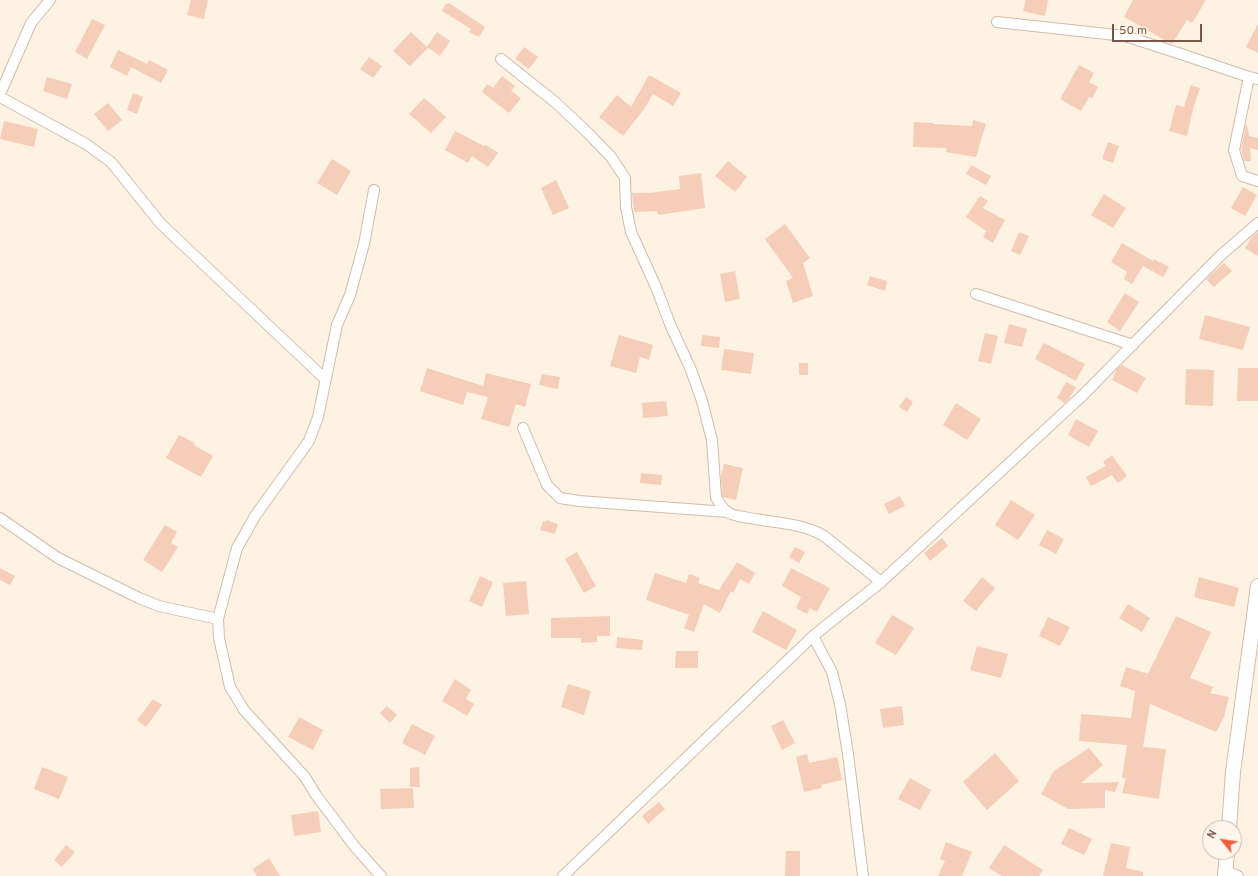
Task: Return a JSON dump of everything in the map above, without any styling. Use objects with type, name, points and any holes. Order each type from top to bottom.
[{"type":"main road","points":[[1230,820],[1233,772],[1258,586]]},
{"type":"main road","points":[[1228,860],[1230,874]]},
{"type":"street","points":[[0,94],[32,23],[50,0]]},
{"type":"street","points":[[997,22],[1124,36],[1178,52],[1254,78],[1234,150],[1242,176],[1258,181]]},
{"type":"street","points":[[501,59],[555,102],[610,157],[625,178],[626,207],[631,232],[691,370],[702,402],[712,440],[716,497],[720,505],[728,512]]},
{"type":"street","points":[[0,97],[86,144],[111,162],[161,224],[325,379]]},
{"type":"street","points":[[374,190],[364,244],[350,295],[337,325],[318,417],[309,441],[255,516],[237,548],[218,618],[219,638],[230,687],[244,710],[305,777],[316,795],[355,847],[381,876]]},
{"type":"street","points":[[563,876],[813,636],[881,582],[1084,396],[1221,255],[1258,223]]},
{"type":"street","points":[[976,294],[1133,345]]},
{"type":"street","points":[[523,428],[547,485],[560,498],[578,501],[728,512],[739,516],[801,527],[815,531],[824,536],[881,582]]},
{"type":"street","points":[[0,518],[58,558],[140,598],[159,606],[218,618]]},
{"type":"street","points":[[813,636],[832,672],[840,704],[848,754],[863,876]]},
{"type":"building","points":[[191,0],[208,0],[204,19],[187,15]]},
{"type":"building","points":[[1026,0],[1048,0],[1045,16],[1023,11]]},
{"type":"building","points":[[1133,0],[1206,0],[1192,23],[1187,20],[1172,44],[1124,17]]},
{"type":"building","points":[[446,3],[449,3],[485,27],[479,37],[469,32],[471,29],[442,11]]},
{"type":"building","points":[[92,19],[105,25],[87,59],[75,52]]},
{"type":"building","points":[[1258,24],[1258,53],[1246,47]]},
{"type":"building","points":[[411,32],[428,48],[410,66],[393,51]]},
{"type":"building","points":[[437,32],[450,41],[440,56],[427,47]]},
{"type":"building","points":[[524,47],[538,57],[529,69],[515,59]]},
{"type":"building","points":[[118,50],[147,64],[149,60],[168,70],[161,83],[131,67],[127,76],[110,67]]},
{"type":"building","points":[[369,57],[382,66],[373,78],[360,69]]},
{"type":"building","points":[[1079,65],[1094,73],[1089,82],[1098,87],[1092,98],[1089,97],[1081,111],[1060,99]]},
{"type":"building","points":[[649,75],[681,93],[673,106],[653,94],[644,109],[623,136],[599,117],[617,95],[631,107]]},
{"type":"building","points":[[502,76],[515,86],[511,91],[521,98],[509,113],[482,92],[487,84],[493,88]]},
{"type":"building","points":[[47,77],[72,84],[67,99],[43,91]]},
{"type":"building","points":[[1191,85],[1200,88],[1193,109],[1187,136],[1169,131],[1176,105],[1184,107]]},
{"type":"building","points":[[133,93],[143,97],[137,114],[127,110]]},
{"type":"building","points":[[424,98],[446,117],[431,133],[409,114]]},
{"type":"building","points":[[108,103],[122,120],[108,131],[94,114]]},
{"type":"building","points":[[973,120],[986,124],[976,157],[946,152],[947,148],[913,147],[914,122],[972,126]]},
{"type":"building","points":[[4,121],[38,129],[34,147],[0,139]]},
{"type":"building","points":[[1246,124],[1249,136],[1258,138],[1258,150],[1250,148],[1251,161],[1244,161],[1241,149]]},
{"type":"building","points":[[455,131],[484,146],[486,145],[498,153],[488,167],[472,156],[468,163],[445,150]]},
{"type":"building","points":[[1108,142],[1119,146],[1113,163],[1102,159]]},
{"type":"building","points":[[332,159],[351,171],[337,195],[317,183]]},
{"type":"building","points":[[728,161],[747,177],[735,192],[715,176]]},
{"type":"building","points":[[971,165],[991,176],[986,185],[966,174]]},
{"type":"building","points":[[701,173],[705,208],[658,215],[657,211],[634,212],[632,193],[649,193],[680,189],[679,176]]},
{"type":"building","points":[[556,180],[569,208],[553,215],[541,188]]},
{"type":"building","points":[[1243,187],[1257,195],[1245,216],[1231,208]]},
{"type":"building","points":[[1104,194],[1126,208],[1113,228],[1091,215]]},
{"type":"building","points":[[980,196],[988,201],[983,208],[1005,220],[993,243],[983,237],[986,231],[966,217]]},
{"type":"building","points":[[785,224],[810,258],[803,263],[813,296],[793,303],[786,281],[793,278],[765,239]]},
{"type":"building","points":[[1019,232],[1029,236],[1020,255],[1011,251]]},
{"type":"building","points":[[1258,232],[1258,256],[1245,248],[1252,237]]},
{"type":"building","points":[[1122,243],[1153,261],[1154,259],[1169,267],[1163,277],[1143,266],[1132,284],[1124,279],[1127,272],[1111,262]]},
{"type":"building","points":[[1224,263],[1232,271],[1214,287],[1206,279]]},
{"type":"building","points":[[735,271],[740,299],[725,302],[720,274]]},
{"type":"building","points":[[870,276],[887,281],[885,291],[867,285]]},
{"type":"building","points":[[1125,293],[1139,302],[1120,331],[1107,322]]},
{"type":"building","points":[[1205,315],[1250,327],[1243,350],[1199,339]]},
{"type":"building","points":[[1009,324],[1027,329],[1022,347],[1004,343]]},
{"type":"building","points":[[985,333],[998,336],[991,364],[978,361]]},
{"type":"building","points":[[619,335],[653,345],[649,360],[640,357],[636,373],[610,366]]},
{"type":"building","points":[[702,335],[720,337],[719,348],[701,346]]},
{"type":"building","points":[[1044,343],[1085,364],[1076,381],[1035,359]]},
{"type":"building","points":[[724,349],[754,353],[751,374],[721,370]]},
{"type":"building","points":[[799,363],[808,363],[808,375],[799,375]]},
{"type":"building","points":[[1122,365],[1146,378],[1137,393],[1112,380],[1117,369]]},
{"type":"building","points":[[427,368],[483,386],[486,373],[531,384],[525,407],[516,404],[509,427],[481,419],[488,397],[467,392],[463,405],[420,391]]},
{"type":"building","points":[[1238,368],[1258,368],[1258,401],[1237,401]]},
{"type":"building","points":[[1186,369],[1214,370],[1213,406],[1185,405]]},
{"type":"building","points":[[542,374],[560,377],[558,389],[539,385]]},
{"type":"building","points":[[1066,382],[1076,387],[1065,403],[1057,398]]},
{"type":"building","points":[[906,397],[913,402],[907,412],[899,407]]},
{"type":"building","points":[[666,401],[668,416],[643,418],[642,403]]},
{"type":"building","points":[[956,403],[981,419],[967,440],[943,425]]},
{"type":"building","points":[[1076,419],[1098,431],[1089,447],[1068,435]]},
{"type":"building","points":[[179,435],[195,443],[194,445],[213,456],[201,477],[166,458]]},
{"type":"building","points":[[1112,455],[1127,476],[1118,483],[1112,475],[1091,486],[1086,477],[1106,466],[1103,462]]},
{"type":"building","points":[[724,464],[743,468],[736,500],[723,497],[722,495],[721,476]]},
{"type":"building","points":[[641,473],[662,475],[661,485],[640,483]]},
{"type":"building","points":[[900,496],[905,506],[889,514],[884,504]]},
{"type":"building","points":[[1011,500],[1035,515],[1018,540],[995,525]]},
{"type":"building","points":[[546,520],[558,524],[555,534],[540,530],[543,521],[546,522]]},
{"type":"building","points":[[165,525],[177,532],[171,543],[178,547],[162,572],[143,560]]},
{"type":"building","points":[[1047,530],[1064,539],[1056,554],[1039,545]]},
{"type":"building","points":[[942,538],[948,546],[930,561],[924,553]]},
{"type":"building","points":[[795,547],[805,552],[799,563],[789,557]]},
{"type":"building","points":[[577,552],[596,586],[584,593],[565,559]]},
{"type":"building","points":[[737,562],[755,573],[749,584],[740,579],[733,593],[731,591],[720,613],[704,604],[694,632],[684,628],[689,615],[646,600],[655,573],[686,583],[689,574],[700,578],[698,583],[719,590]]},
{"type":"building","points":[[0,568],[15,576],[10,585],[0,580]]},
{"type":"building","points":[[791,568],[830,588],[817,612],[810,608],[807,614],[796,608],[801,597],[782,586]]},
{"type":"building","points":[[480,576],[493,582],[482,607],[469,601]]},
{"type":"building","points":[[982,577],[995,588],[976,611],[963,601]]},
{"type":"building","points":[[1199,577],[1239,588],[1234,607],[1194,597]]},
{"type":"building","points":[[526,581],[529,614],[506,616],[503,583]]},
{"type":"building","points":[[1128,604],[1150,618],[1142,632],[1119,618]]},
{"type":"building","points":[[763,611],[797,630],[786,650],[752,632]]},
{"type":"building","points":[[892,615],[914,628],[896,655],[875,643]]},
{"type":"building","points":[[610,616],[610,636],[597,636],[597,642],[581,643],[581,638],[551,638],[551,618]]},
{"type":"building","points":[[1176,616],[1211,632],[1190,678],[1213,687],[1210,693],[1229,697],[1224,717],[1216,732],[1150,704],[1143,747],[1166,749],[1159,799],[1122,793],[1126,779],[1122,777],[1127,745],[1079,741],[1081,714],[1131,718],[1135,691],[1120,686],[1126,667],[1148,674]]},
{"type":"building","points":[[1048,617],[1070,627],[1060,646],[1039,636]]},
{"type":"building","points":[[617,637],[643,640],[642,650],[616,648]]},
{"type":"building","points":[[977,646],[1008,654],[1001,678],[970,670]]},
{"type":"building","points":[[676,651],[698,651],[698,668],[675,668]]},
{"type":"building","points":[[455,679],[471,690],[466,699],[474,704],[467,716],[442,701]]},
{"type":"building","points":[[568,684],[591,691],[584,715],[561,707]]},
{"type":"building","points":[[153,699],[162,705],[146,727],[137,720]]},
{"type":"building","points":[[387,706],[397,715],[390,723],[380,713]]},
{"type":"building","points":[[902,706],[904,725],[883,728],[880,709]]},
{"type":"building","points":[[299,717],[323,730],[313,750],[288,737]]},
{"type":"building","points":[[783,720],[795,743],[782,750],[771,726]]},
{"type":"building","points":[[412,724],[435,736],[425,755],[402,743]]},
{"type":"building","points":[[1089,748],[1103,765],[1081,783],[1119,782],[1115,792],[1105,790],[1105,808],[1068,809],[1041,794],[1054,771]]},
{"type":"building","points":[[995,753],[1019,781],[987,810],[963,782]]},
{"type":"building","points":[[807,754],[809,763],[837,757],[842,780],[821,785],[822,788],[804,792],[796,757]]},
{"type":"building","points":[[42,767],[68,777],[59,799],[34,789]]},
{"type":"building","points":[[419,767],[420,787],[410,787],[410,768]]},
{"type":"building","points":[[910,778],[931,790],[920,810],[898,799]]},
{"type":"building","points":[[413,788],[414,808],[381,809],[380,789]]},
{"type":"building","points":[[659,802],[665,809],[648,824],[642,816]]},
{"type":"building","points":[[318,811],[321,832],[294,836],[291,815]]},
{"type":"building","points":[[1069,828],[1092,839],[1084,855],[1061,844]]},
{"type":"building","points":[[946,842],[972,852],[962,876],[938,876],[945,861],[940,859]]},
{"type":"building","points":[[1111,843],[1130,847],[1126,868],[1143,872],[1143,876],[1103,876]]},
{"type":"building","points":[[66,845],[75,852],[62,867],[54,860]]},
{"type":"building","points":[[1004,845],[1043,870],[1039,876],[1002,876],[989,868]]},
{"type":"building","points":[[786,851],[800,851],[800,876],[785,876]]},
{"type":"building","points":[[269,858],[280,876],[257,876],[253,869]]}]
